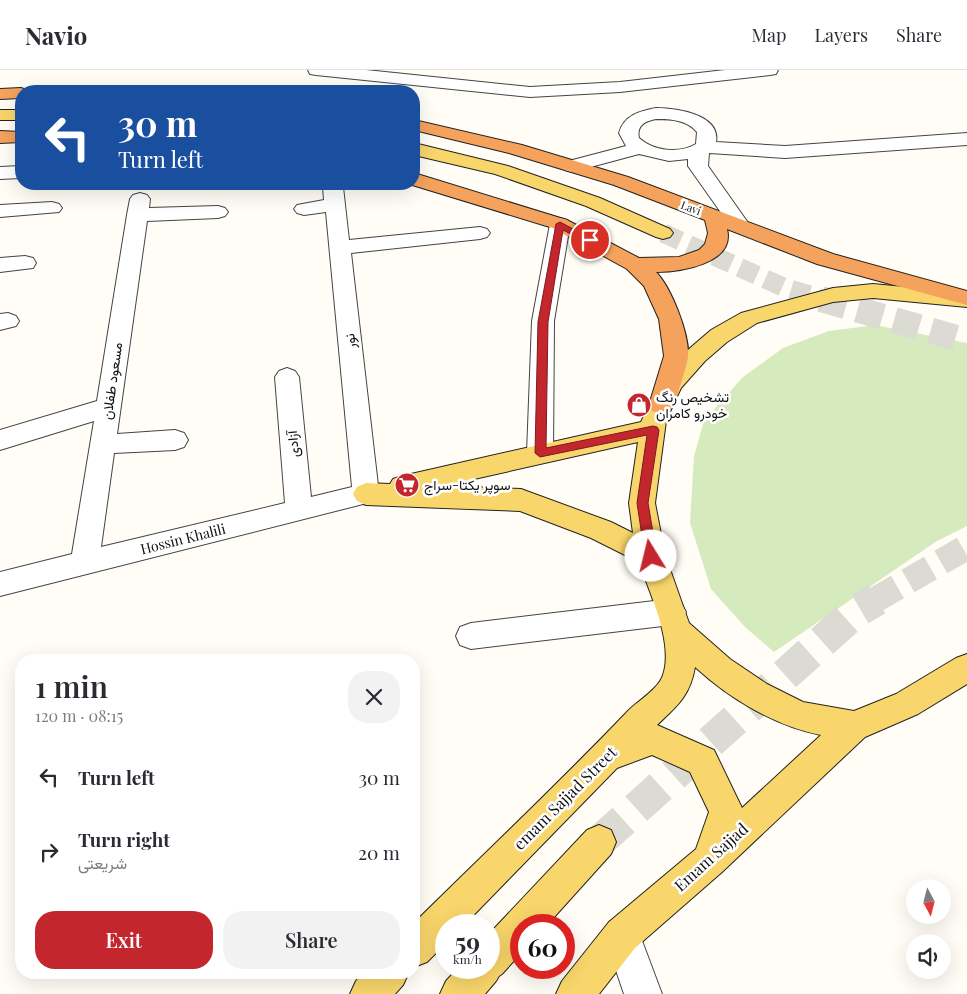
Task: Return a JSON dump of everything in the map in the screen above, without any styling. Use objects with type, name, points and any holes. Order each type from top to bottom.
[{"type":"highway","points":[[0,94],[15,93]]},
{"type":"highway","name":"Lavi","points":[[420,126],[515,149],[621,181],[825,259],[967,299]]},
{"type":"highway","points":[[0,137],[15,137]]},
{"type":"highway","points":[[420,181],[560,224],[635,264],[654,283],[670,319],[676,356],[657,417]]},
{"type":"highway","points":[[635,264],[672,266],[689,263],[703,256],[713,248],[718,238],[719,227],[714,217]]},
{"type":"main road","points":[[0,115],[15,115]]},
{"type":"main road","points":[[420,150],[502,170],[593,202],[663,233]]},
{"type":"main road","name":"emam Sajjad Street","points":[[420,943],[607,756],[646,714],[670,693],[678,677],[682,655],[674,621],[651,556],[642,503],[657,417],[671,384],[697,354],[719,336],[749,318],[833,295],[873,291],[967,299]]},
{"type":"main road","points":[[366,494],[540,453],[657,417]]},
{"type":"main road","points":[[366,494],[521,500],[601,530],[651,556]]},
{"type":"main road","points":[[674,621],[719,669],[756,694],[799,716],[854,726],[907,704],[967,668]]},
{"type":"main road","name":"Emam Sajjad","points":[[575,994],[622,935],[710,860],[854,726]]},
{"type":"main road","points":[[607,756],[653,739],[702,761],[726,811],[710,860]]},
{"type":"main road","points":[[532,914],[599,842]]},
{"type":"main road","points":[[500,949],[510,938]]},
{"type":"main road","points":[[369,994],[383,979]]},
{"type":"main road","points":[[459,994],[473,979]]},
{"type":"street","points":[[316,70],[488,88],[527,84],[620,88],[770,70]]},
{"type":"street","points":[[481,70],[488,88]]},
{"type":"street","points":[[620,88],[641,117]]},
{"type":"street","points":[[741,227],[698,166],[696,158],[700,150],[706,144],[708,137],[705,130],[698,123],[677,114],[658,114],[641,117],[633,122],[629,128],[628,135],[632,142],[651,153],[670,156],[690,154],[700,150],[717,147],[785,152],[967,139]]},
{"type":"street","points":[[572,166],[640,148]]},
{"type":"street","points":[[0,173],[15,172]]},
{"type":"street","name":"نور","points":[[304,209],[334,196],[366,494]]},
{"type":"street","name":"مسعود طفلان","points":[[85,564],[138,207],[218,212]]},
{"type":"street","points":[[0,210],[52,208]]},
{"type":"street","points":[[540,453],[543,322],[560,224]]},
{"type":"street","points":[[340,248],[480,233]]},
{"type":"street","points":[[0,265],[25,263]]},
{"type":"street","name":"آزادی","points":[[287,377],[299,511]]},
{"type":"street","points":[[0,440],[109,407]]},
{"type":"street","points":[[103,444],[176,440]]},
{"type":"street","name":"Hossin Khalili","points":[[0,584],[366,494]]},
{"type":"street","points":[[471,636],[674,621]]},
{"type":"street","points":[[622,935],[643,994]]},
{"type":"green space","points":[[875,325],[967,343],[967,526],[937,541],[774,652],[745,627],[711,589],[690,523],[694,456],[704,421],[743,377],[783,348],[829,331]]},
{"type":"tunnel","points":[[663,233],[783,287],[826,300]]},
{"type":"tunnel","points":[[821,299],[967,341]]},
{"type":"tunnel","points":[[875,600],[967,547]]},
{"type":"tunnel","points":[[599,842],[855,612],[877,599]]},
{"type":"place","name":"تشخیص رنگ خودرو کامران","points":[[639,405]]},
{"type":"place","name":"سوپر یکتا-سراج","points":[[407,485]]},
{"type":"route","points":[[590,240],[560,224],[543,322],[540,453],[653,430],[642,503],[651,556]]}]
